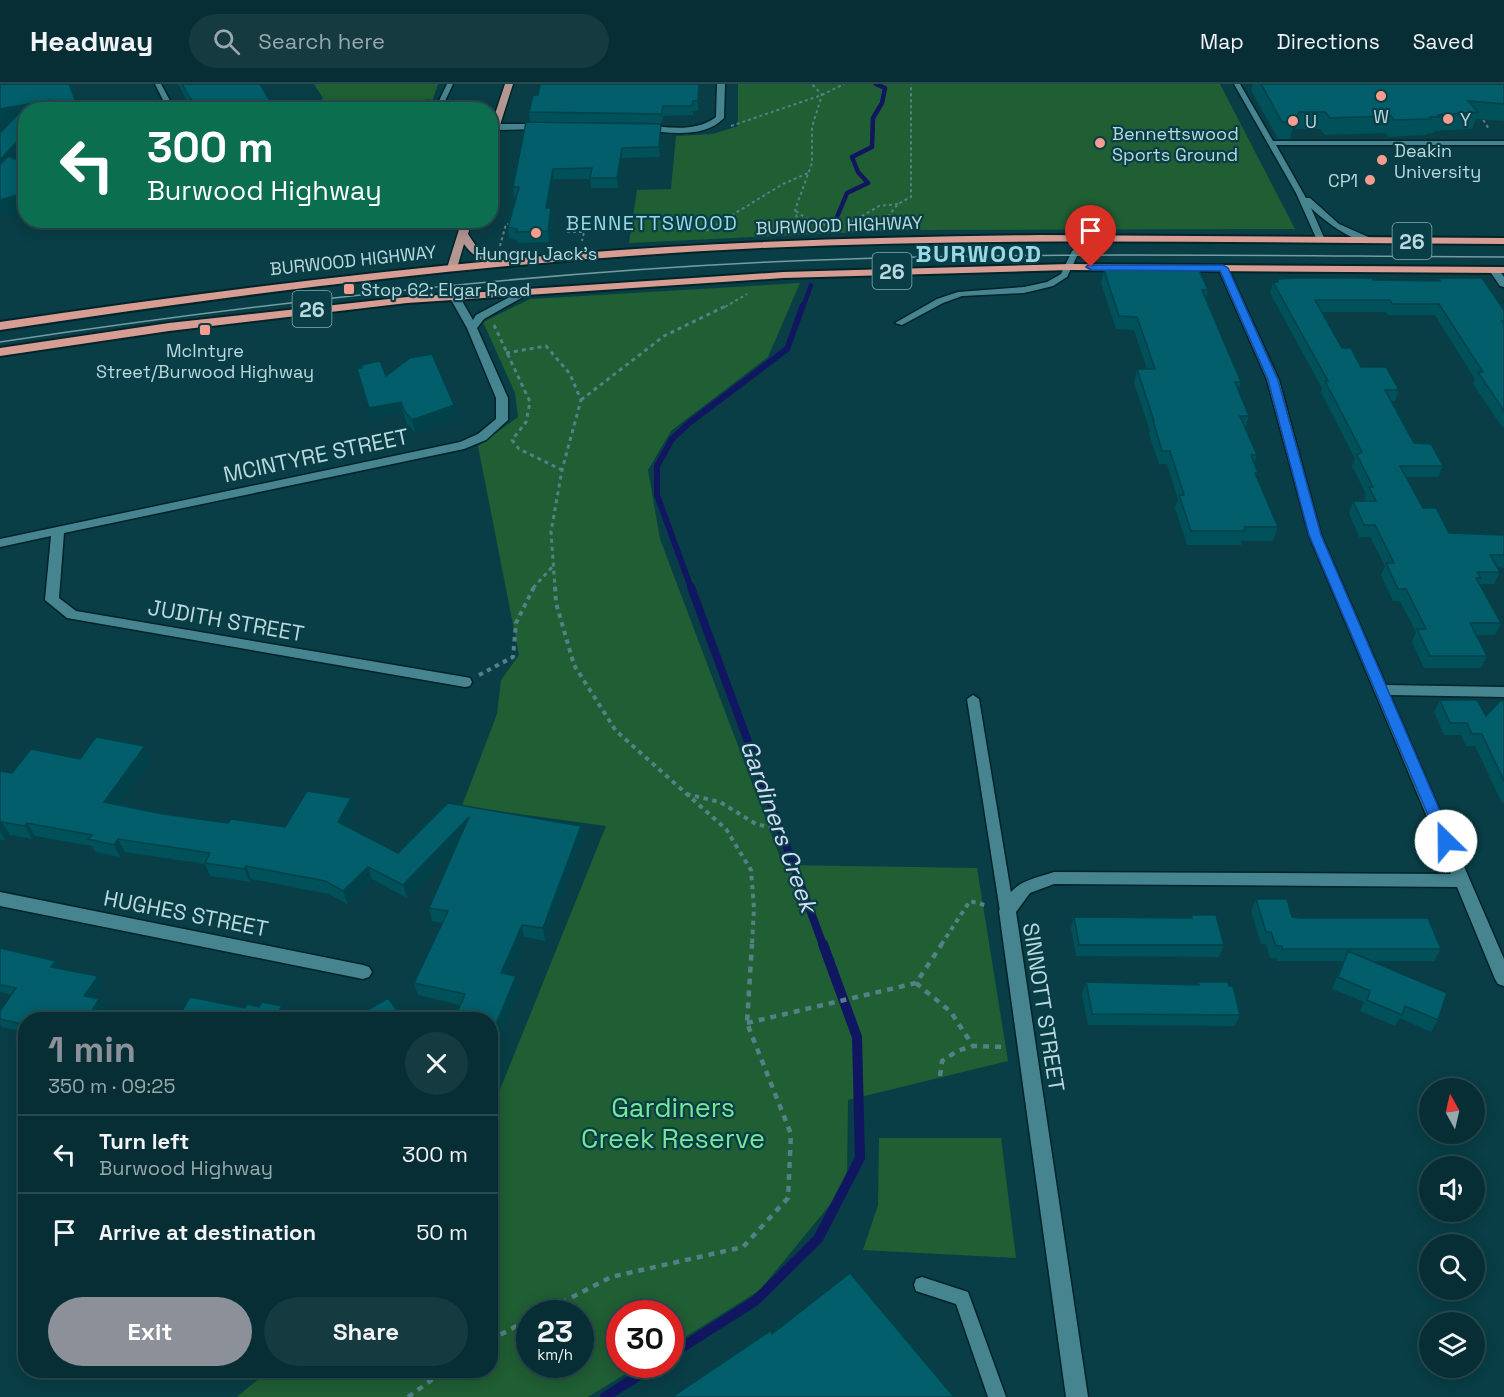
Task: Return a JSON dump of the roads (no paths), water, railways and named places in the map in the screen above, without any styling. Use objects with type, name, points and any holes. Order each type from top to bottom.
[{"type":"highway","name":"BURWOOD HIGHWAY","points":[[0,352],[278,313],[453,281],[499,263],[762,245],[948,239],[1094,239],[1325,249],[1371,240],[1504,241]]},
{"type":"highway","points":[[1325,249],[1335,269]]},
{"type":"highway","name":"BURWOOD HIGHWAY","points":[[0,326],[252,289],[453,281],[526,291],[805,274],[1069,267],[1499,270]]},
{"type":"main road","points":[[498,120],[509,84]]},
{"type":"main road","points":[[453,281],[465,228]]},
{"type":"main road","points":[[463,234],[474,251],[499,263]]},
{"type":"street","points":[[638,128],[697,129],[713,125],[720,118],[721,84]]},
{"type":"street","points":[[498,127],[555,128]]},
{"type":"street","points":[[1223,268],[1273,380],[1315,535],[1504,979]]},
{"type":"street","points":[[1499,270],[1504,284]]},
{"type":"street","name":"MCINTYRE STREET","points":[[1,543],[464,445],[482,437],[502,420],[502,398],[453,281]]},
{"type":"street","points":[[472,328],[480,317],[526,291]]},
{"type":"street","name":"JUDITH STREET","points":[[58,532],[52,600],[72,615],[465,682]]},
{"type":"street","points":[[1382,690],[1504,692]]},
{"type":"street","name":"SINNOTT STREET","points":[[1077,1397],[1007,911],[1024,888],[1054,878],[1463,881]]},
{"type":"street","name":"HUGHES STREET","points":[[0,899],[363,972]]},
{"type":"lane","points":[[158,84],[168,102]]},
{"type":"lane","points":[[442,102],[450,84]]},
{"type":"lane","points":[[1237,84],[1300,193],[1325,249]]},
{"type":"lane","points":[[1271,144],[1504,143]]},
{"type":"lane","points":[[1300,193],[1326,221],[1343,231],[1371,240]]},
{"type":"lane","points":[[899,323],[940,301],[962,294],[1023,290],[1042,287],[1056,281],[1069,267],[1075,253],[1094,239]]},
{"type":"lane","points":[[973,699],[1007,911]]},
{"type":"lane","points":[[922,1285],[962,1298],[997,1397]]},
{"type":"waterway","name":"Gardiners Creek","points":[[834,224],[847,193],[868,183],[858,172],[852,157],[872,147],[873,118],[882,103],[885,88],[876,84]]},
{"type":"waterway","name":"Gardiners Creek","points":[[803,307],[811,285]]},
{"type":"waterway","name":"Gardiners Creek","points":[[691,588],[657,495],[657,466],[672,439],[689,423],[787,349],[803,305]]},
{"type":"waterway","name":"Gardiners Creek","points":[[691,587],[823,945]]},
{"type":"waterway","name":"Gardiners Creek","points":[[684,1346],[755,1301],[818,1239],[860,1158],[857,1037],[823,944]]},
{"type":"waterway","name":"Gardiners Creek","points":[[605,1397],[635,1378]]},
{"type":"tram line","points":[[0,342],[191,315],[383,292],[672,267],[953,256],[1504,257]]},
{"type":"place","name":"W","points":[[1381,96]]},
{"type":"place","name":"Y","points":[[1448,119]]},
{"type":"place","name":"U","points":[[1293,121]]},
{"type":"place","name":"Bennettswood Sports Ground","points":[[1100,143]]},
{"type":"place","name":"Deakin University","points":[[1382,160]]},
{"type":"place","name":"CP1","points":[[1370,180]]},
{"type":"place","name":"Hungry Jack's","points":[[536,233]]},
{"type":"place","name":"Stop 62: Elgar Road","points":[[349,289]]},
{"type":"place","name":"McIntyre Street/Burwood Highway","points":[[205,330]]},
{"type":"district","name":"BENNETTSWOOD","points":[[652,223]]},
{"type":"district","name":"BURWOOD","points":[[979,253]]},
{"type":"park label","name":"Gardiners Creek Reserve","points":[[673,1122]]}]
